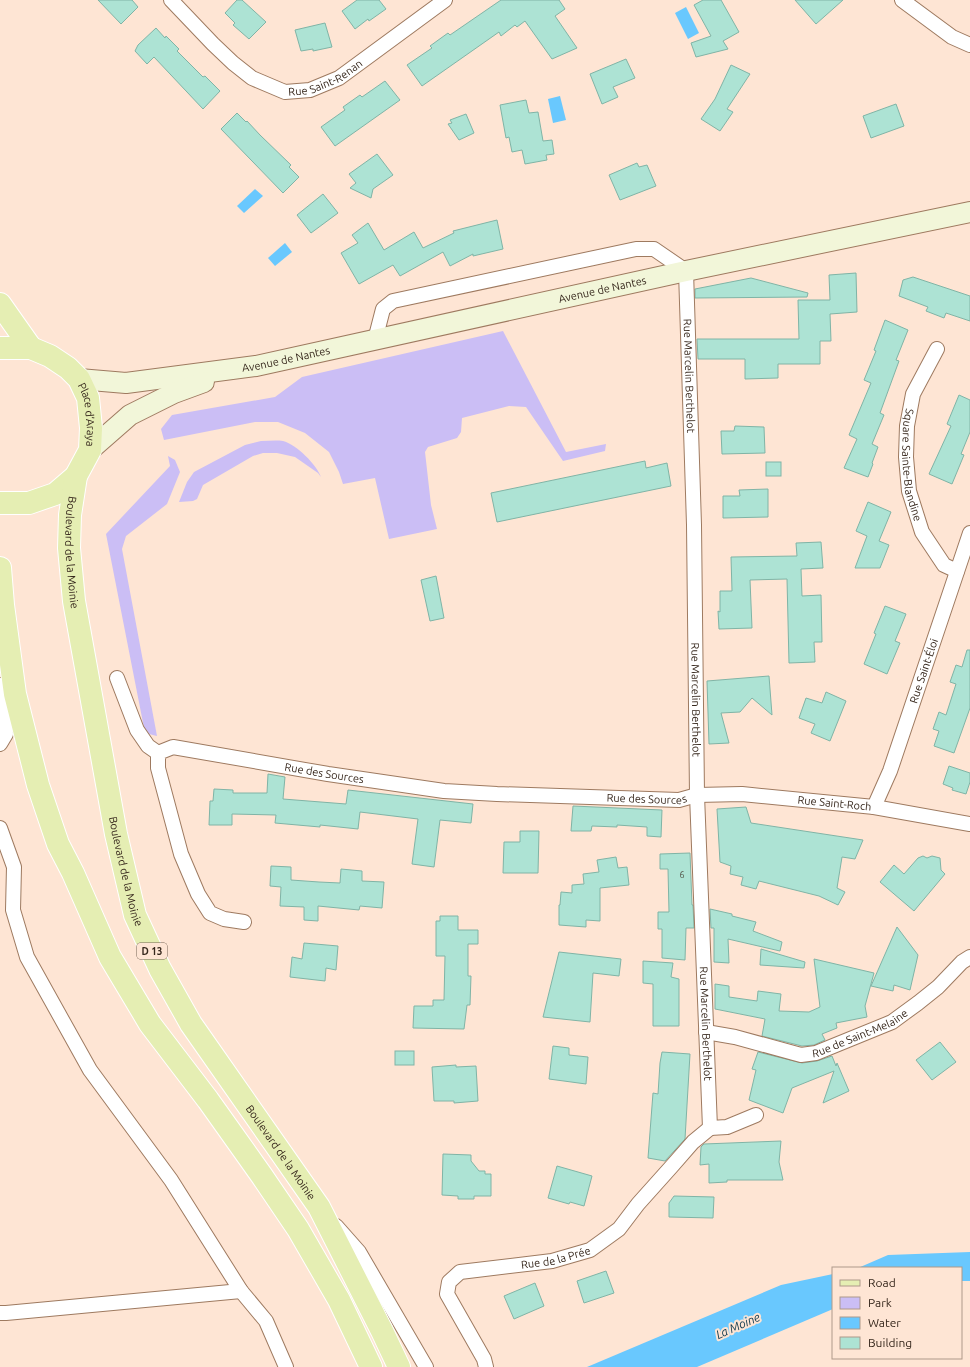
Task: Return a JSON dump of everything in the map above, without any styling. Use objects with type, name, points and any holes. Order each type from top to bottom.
[{"type":"main road","name":"Avenue de Nantes","points":[[80,379],[126,383],[236,370],[686,271],[970,212]]},
{"type":"main road","points":[[0,304],[31,348]]},
{"type":"main road","name":"Place d’Araya","points":[[0,348],[31,348],[50,356],[68,368],[80,379],[88,398],[91,428],[90,450],[76,476],[55,494],[29,503],[0,503]]},
{"type":"main road","name":"Avenue de Nantes","points":[[90,450],[130,415],[174,393],[236,370]]},
{"type":"main road","name":"Boulevard de la Moinie","points":[[76,476],[70,514],[69,548],[74,601],[116,834],[135,915],[160,969],[192,1024],[319,1208],[399,1367]]},
{"type":"main road","points":[[0,568],[2,612],[14,694],[38,785],[58,844],[73,873],[110,957],[150,1024],[213,1106],[298,1229],[339,1300],[371,1367]]},
{"type":"street","name":"Rue Saint-Renan","points":[[171,0],[213,44],[242,71],[252,78],[285,92],[310,90],[339,78],[445,0]]},
{"type":"street","points":[[902,0],[952,37],[970,45]]},
{"type":"street","points":[[375,340],[383,309],[394,301],[636,249],[654,249],[686,271]]},
{"type":"street","name":"Rue Marcelin Berthelot","points":[[686,271],[694,533],[698,795],[710,1128]]},
{"type":"street","name":"Square Sainte-Blandine","points":[[937,348],[913,394],[906,426],[906,457],[909,491],[922,532],[944,565],[957,571]]},
{"type":"street","name":"Rue Saint-Éloi","points":[[874,807],[890,771],[970,533]]},
{"type":"street","points":[[117,678],[137,730],[148,746],[158,753],[158,768],[181,854],[198,894],[210,913],[224,919],[244,922]]},
{"type":"street","points":[[0,685],[6,734],[0,744]]},
{"type":"street","name":"Rue des Sources","points":[[158,753],[173,747],[328,774],[444,791],[679,800],[698,795]]},
{"type":"street","name":"Rue Saint-Roch","points":[[698,795],[742,794],[874,807],[970,824]]},
{"type":"street","points":[[0,828],[14,867],[13,910],[27,957],[90,1070],[171,1180],[241,1291],[266,1321],[286,1367]]},
{"type":"street","name":"Rue de Saint-Melaine","points":[[706,1032],[735,1037],[801,1055],[816,1053],[892,1022],[938,987],[962,962],[970,957]]},
{"type":"street","points":[[710,1128],[727,1127],[756,1115]]},
{"type":"street","name":"Rue de la Prée","points":[[486,1367],[484,1359],[447,1294],[449,1282],[460,1272],[552,1261],[590,1250],[619,1228],[638,1204],[693,1142],[710,1128]]},
{"type":"street","points":[[319,1208],[359,1252],[426,1367]]},
{"type":"street","points":[[0,1313],[6,1314],[241,1291]]},
{"type":"green space","points":[[503,331],[566,452],[606,444],[605,451],[563,461],[526,407],[509,406],[462,418],[461,432],[457,438],[428,447],[425,452],[431,505],[437,529],[389,539],[375,478],[343,484],[329,452],[305,433],[278,422],[255,422],[164,440],[161,429],[172,415],[275,397],[302,377]]},
{"type":"green space","points":[[261,441],[283,441],[294,446],[311,461],[321,477],[318,473],[295,457],[277,453],[263,453],[253,456],[203,485],[197,499],[193,501],[179,502],[187,482],[194,472],[245,445]]},
{"type":"green space","points":[[168,456],[175,460],[180,472],[167,504],[126,536],[122,549],[157,736],[145,733],[106,534],[170,466]]},
{"type":"water","points":[[686,7],[699,33],[688,39],[675,13]]},
{"type":"water","points":[[560,96],[566,120],[553,123],[548,99]]},
{"type":"water","points":[[255,189],[263,196],[244,213],[237,206]]},
{"type":"water","points":[[285,243],[292,252],[275,266],[268,258]]},
{"type":"water","points":[[970,1252],[970,1281],[962,1281],[962,1267],[860,1267],[888,1255]]},
{"type":"water","name":"La Moine","points":[[832,1274],[832,1309],[697,1367],[587,1367],[781,1285]]},
{"type":"building","points":[[98,0],[132,0],[138,7],[121,24]]},
{"type":"building","points":[[237,0],[242,0],[266,22],[249,39],[233,25],[235,23],[225,13]]},
{"type":"building","points":[[357,0],[379,0],[386,9],[369,21],[368,19],[355,29],[342,11]]},
{"type":"building","points":[[501,0],[559,0],[565,9],[555,16],[577,48],[552,59],[525,21],[517,27],[515,25],[501,36],[499,32],[422,86],[407,65],[432,48],[430,46],[448,33],[450,35]]},
{"type":"building","points":[[703,0],[721,0],[739,32],[723,41],[728,49],[696,57],[691,43],[711,36],[694,5]]},
{"type":"building","points":[[795,0],[843,0],[816,24]]},
{"type":"building","points":[[325,23],[332,47],[313,51],[313,49],[301,51],[295,30]]},
{"type":"building","points":[[156,28],[165,38],[166,36],[179,49],[177,51],[203,77],[205,76],[220,91],[203,109],[154,57],[147,64],[135,51],[138,45]]},
{"type":"building","points":[[626,59],[635,78],[613,87],[618,97],[602,104],[590,74]]},
{"type":"building","points":[[731,65],[750,74],[727,109],[733,112],[720,131],[701,119],[715,99]]},
{"type":"building","points":[[385,81],[400,100],[335,146],[321,127],[345,110],[343,107],[360,95],[362,97]]},
{"type":"building","points":[[526,100],[529,113],[538,112],[543,141],[552,140],[554,154],[546,155],[547,160],[525,164],[522,150],[512,152],[509,137],[506,138],[500,105]]},
{"type":"building","points":[[896,104],[904,126],[871,138],[863,116]]},
{"type":"building","points":[[237,113],[291,165],[289,167],[299,177],[283,193],[221,129]]},
{"type":"building","points":[[466,114],[474,133],[459,140],[448,124],[452,123],[450,120]]},
{"type":"building","points":[[377,154],[393,175],[373,189],[371,198],[350,188],[356,183],[349,174]]},
{"type":"building","points":[[637,163],[639,167],[647,165],[656,186],[620,200],[609,175]]},
{"type":"building","points":[[323,194],[338,213],[311,233],[297,215]]},
{"type":"building","points":[[497,220],[503,249],[473,256],[473,254],[450,266],[443,252],[400,276],[393,265],[359,284],[341,253],[358,243],[352,235],[368,223],[384,250],[414,232],[423,248],[454,233],[453,231]]},
{"type":"building","points":[[856,273],[857,312],[830,314],[831,341],[820,341],[820,364],[778,364],[778,378],[745,379],[745,359],[698,359],[697,339],[799,339],[798,300],[830,300],[829,275]]},
{"type":"building","points":[[913,277],[970,296],[970,321],[946,313],[944,318],[926,311],[928,307],[899,296],[903,280]]},
{"type":"building","points":[[751,278],[808,293],[807,297],[695,298],[695,289]]},
{"type":"building","points":[[885,320],[908,330],[896,360],[899,361],[880,413],[884,415],[872,444],[878,447],[868,477],[844,468],[857,439],[849,435],[871,383],[864,380],[876,351],[874,350]]},
{"type":"building","points":[[959,395],[970,400],[970,432],[961,454],[964,455],[952,484],[929,474],[951,426],[947,424]]},
{"type":"building","points":[[735,426],[764,427],[765,453],[722,454],[721,431],[734,431]]},
{"type":"building","points":[[645,461],[646,468],[667,463],[671,486],[497,522],[491,493]]},
{"type":"building","points":[[766,462],[781,462],[781,476],[766,476]]},
{"type":"building","points":[[768,489],[768,517],[723,518],[723,496],[740,496],[739,490]]},
{"type":"building","points":[[868,502],[891,512],[879,541],[889,545],[880,568],[855,568],[867,536],[856,531]]},
{"type":"building","points":[[821,542],[823,568],[801,569],[802,596],[821,595],[822,642],[814,642],[815,662],[789,663],[787,579],[750,580],[752,628],[719,629],[718,611],[720,612],[720,591],[732,591],[731,557],[797,556],[796,543]]},
{"type":"building","points":[[436,576],[444,618],[430,621],[421,580]]},
{"type":"building","points":[[885,606],[906,614],[895,641],[900,643],[887,674],[864,664]]},
{"type":"building","points":[[967,650],[970,650],[970,708],[954,753],[934,746],[939,731],[933,729],[939,712],[946,715],[956,684],[950,682],[956,665],[962,667]]},
{"type":"building","points":[[769,676],[772,715],[752,698],[740,712],[721,713],[729,743],[709,744],[707,681]]},
{"type":"building","points":[[826,692],[846,701],[830,741],[811,733],[815,724],[799,718],[806,698],[822,703]]},
{"type":"building","points":[[949,766],[970,773],[970,782],[966,794],[952,790],[953,788],[943,784]]},
{"type":"building","points":[[268,774],[285,777],[283,799],[346,804],[348,790],[473,804],[471,823],[440,820],[434,867],[412,864],[418,819],[360,812],[358,829],[320,825],[320,827],[275,823],[276,815],[232,814],[232,825],[209,825],[210,801],[213,801],[214,789],[233,790],[233,793],[267,793]]},
{"type":"building","points":[[573,806],[662,810],[661,837],[647,836],[647,827],[617,825],[617,827],[592,826],[591,831],[571,831]]},
{"type":"building","points":[[746,807],[751,823],[863,840],[855,859],[842,857],[837,888],[845,892],[838,905],[819,896],[759,881],[756,889],[741,885],[743,877],[730,874],[731,866],[720,862],[717,809]]},
{"type":"building","points":[[520,831],[539,831],[538,873],[503,873],[504,842],[520,842]]},
{"type":"building","points":[[690,853],[694,928],[686,928],[685,960],[662,958],[662,929],[658,929],[658,912],[669,912],[668,869],[660,869],[660,854]]},
{"type":"building","points":[[923,856],[927,858],[932,856],[940,858],[941,870],[945,874],[914,911],[880,882],[894,865],[904,874],[918,858]]},
{"type":"building","points":[[616,857],[618,868],[627,867],[629,885],[600,888],[600,921],[586,920],[586,927],[559,925],[559,905],[561,892],[572,893],[572,885],[584,884],[583,874],[599,872],[597,860]]},
{"type":"building","points":[[271,866],[291,867],[291,880],[319,882],[340,883],[341,869],[362,871],[362,881],[384,882],[382,908],[360,906],[359,910],[318,906],[318,921],[304,920],[304,907],[280,906],[281,887],[270,886]]},
{"type":"building","points":[[710,909],[756,922],[753,931],[782,942],[780,951],[728,939],[729,963],[714,962],[714,928],[711,928]]},
{"type":"building","points":[[440,916],[458,916],[458,930],[478,930],[478,944],[468,944],[468,976],[471,976],[470,1005],[467,1005],[464,1029],[413,1028],[414,1006],[433,1006],[433,1000],[444,1000],[445,956],[436,956],[436,921],[440,921]]},
{"type":"building","points":[[897,927],[918,955],[910,990],[894,985],[893,991],[871,986]]},
{"type":"building","points":[[304,943],[338,946],[336,970],[326,968],[325,981],[290,977],[292,957],[302,959]]},
{"type":"building","points":[[761,949],[805,962],[804,968],[760,965]]},
{"type":"building","points":[[559,952],[621,959],[619,976],[593,973],[590,1022],[543,1017]]},
{"type":"building","points":[[814,959],[874,973],[865,1006],[867,1017],[836,1023],[837,1028],[822,1034],[825,1040],[814,1045],[802,1046],[762,1036],[765,1019],[715,1009],[715,984],[729,986],[729,997],[757,1001],[758,991],[781,994],[779,1011],[809,1012],[820,1007]]},
{"type":"building","points":[[643,961],[673,963],[671,977],[679,979],[679,1026],[653,1026],[653,984],[643,983]]},
{"type":"building","points":[[940,1042],[956,1062],[932,1080],[916,1060]]},
{"type":"building","points":[[553,1046],[569,1048],[569,1055],[588,1057],[586,1084],[549,1079]]},
{"type":"building","points":[[395,1051],[414,1051],[414,1065],[395,1065]]},
{"type":"building","points":[[662,1052],[690,1054],[685,1139],[665,1161],[648,1158],[653,1093],[658,1094]]},
{"type":"building","points":[[758,1052],[802,1063],[817,1061],[832,1056],[836,1066],[837,1063],[849,1091],[823,1103],[834,1071],[792,1088],[783,1113],[749,1100],[756,1070],[752,1069]]},
{"type":"building","points":[[456,1065],[456,1067],[476,1066],[478,1101],[454,1103],[454,1101],[434,1101],[432,1067]]},
{"type":"building","points":[[781,1141],[779,1162],[783,1180],[727,1180],[727,1182],[709,1183],[709,1164],[700,1165],[701,1147],[704,1144]]},
{"type":"building","points":[[443,1154],[471,1155],[471,1161],[479,1171],[485,1171],[485,1174],[491,1174],[491,1196],[474,1196],[474,1199],[458,1199],[458,1196],[442,1195]]},
{"type":"building","points":[[557,1166],[592,1176],[584,1206],[570,1202],[569,1204],[548,1198]]},
{"type":"building","points":[[674,1196],[714,1197],[713,1218],[669,1217],[669,1203]]},
{"type":"building","points":[[606,1271],[614,1293],[584,1303],[577,1281]]},
{"type":"building","points":[[535,1283],[544,1306],[514,1319],[504,1296]]}]
